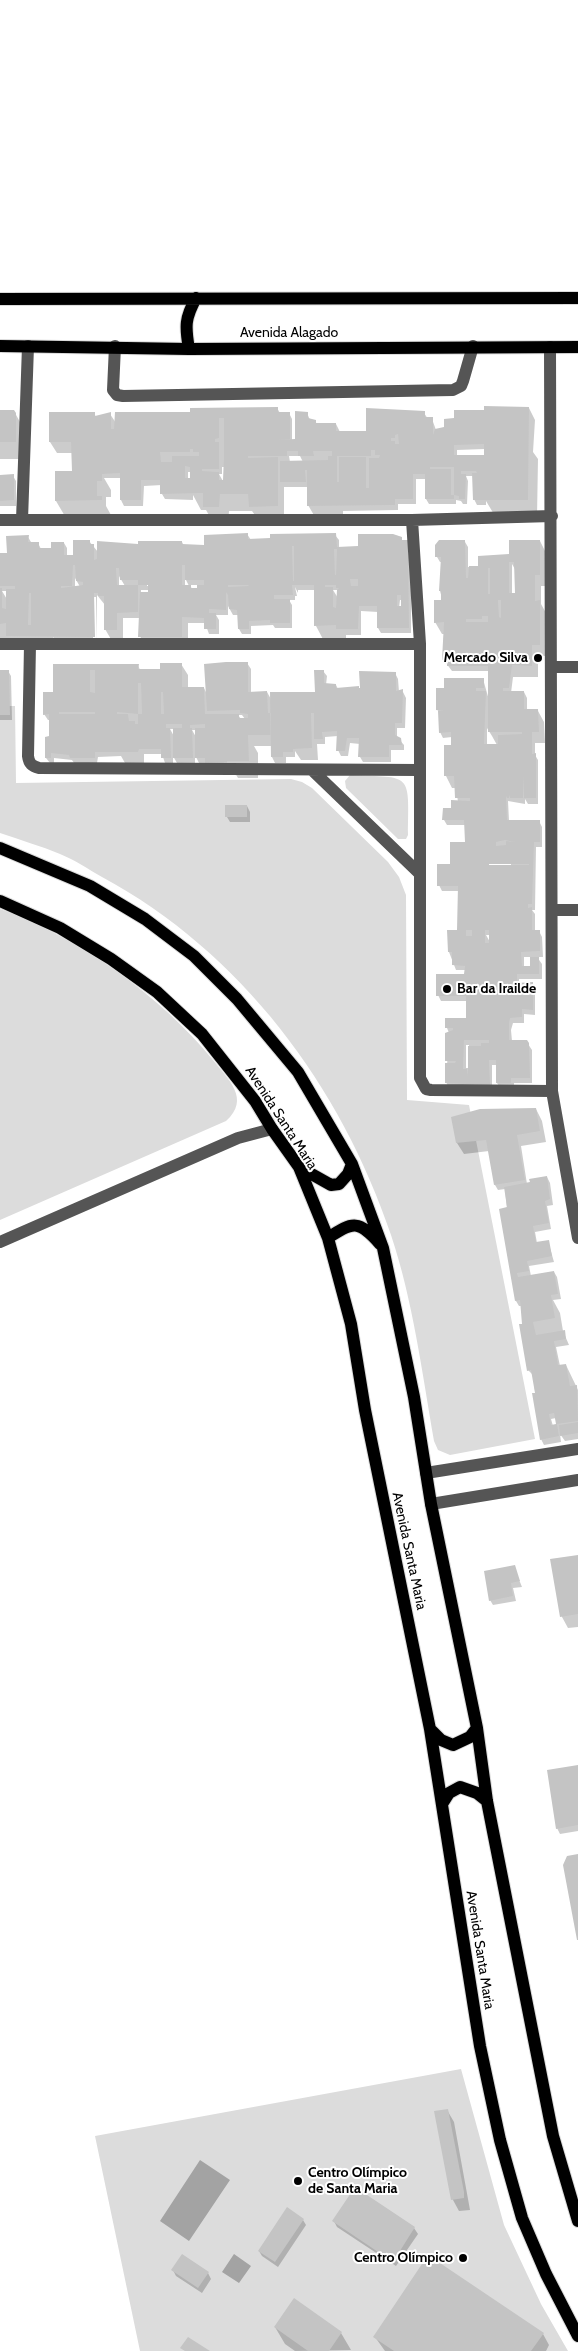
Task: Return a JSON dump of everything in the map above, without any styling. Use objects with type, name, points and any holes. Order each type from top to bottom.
[{"type":"main road","points":[[188,349],[185,326],[196,298]]},
{"type":"main road","points":[[0,299],[578,298]]},
{"type":"main road","name":"Avenida Alagado","points":[[0,346],[114,346],[188,349],[473,346],[578,347]]},
{"type":"main road","points":[[0,848],[90,886],[145,919],[194,956],[238,999],[298,1072],[352,1164],[383,1248],[414,1397],[431,1504],[477,1728],[487,1801],[553,2136],[578,2221]]},
{"type":"main road","name":"Avenida Santa Maria","points":[[0,901],[60,928],[111,959],[156,992],[202,1034],[236,1074],[299,1168],[328,1238],[352,1324],[365,1410],[430,1729],[480,2046],[500,2140],[522,2218],[546,2274],[578,2336]]},
{"type":"main road","points":[[299,1168],[331,1185],[339,1184],[348,1174],[352,1164]]},
{"type":"main road","points":[[328,1238],[347,1225],[356,1225],[365,1229],[383,1248]]},
{"type":"main road","points":[[430,1729],[441,1740],[453,1745],[470,1737],[477,1728]]},
{"type":"main road","points":[[442,1804],[449,1794],[460,1788],[467,1788],[487,1801]]},
{"type":"street","points":[[22,520],[28,346]]},
{"type":"street","points":[[114,346],[113,390],[117,395],[123,396],[452,390],[461,386],[473,346]]},
{"type":"street","points":[[550,347],[552,516],[552,1091],[578,1238]]},
{"type":"street","points":[[0,520],[412,520],[552,516]]},
{"type":"street","points":[[412,520],[420,644],[421,1084],[426,1089],[431,1090],[552,1091]]},
{"type":"street","points":[[0,644],[420,644]]},
{"type":"street","points":[[30,644],[28,756],[29,762],[39,768],[420,770]]},
{"type":"street","points":[[552,667],[578,667]]},
{"type":"street","points":[[312,770],[420,874]]},
{"type":"street","points":[[552,910],[578,910]]},
{"type":"street","points":[[0,1242],[238,1138],[272,1129]]},
{"type":"street","points":[[426,1473],[578,1448]]},
{"type":"street","points":[[431,1504],[578,1480]]},
{"type":"shaded area","points":[[0,706],[15,706],[16,783],[291,779],[302,782],[312,788],[388,862],[399,877],[406,895],[407,1100],[469,1105],[535,1439],[450,1455],[438,1450],[434,1441],[405,1285],[391,1235],[370,1180],[344,1127],[314,1076],[280,1028],[241,984],[199,944],[152,908],[66,856],[0,833]]},
{"type":"shaded area","points":[[350,775],[396,778],[403,782],[408,799],[408,835],[406,839],[398,839],[346,788],[345,781]]},
{"type":"shaded area","points":[[0,909],[59,935],[88,952],[143,991],[192,1036],[225,1074],[234,1089],[237,1105],[226,1121],[0,1220]]},
{"type":"shaded area","name":"Centro Olímpico de Santa Maria","points":[[461,2069],[504,2225],[541,2304],[568,2351],[140,2351],[95,2136]]},
{"type":"shaded area","points":[[200,2160],[230,2180],[189,2241],[160,2221]]},
{"type":"shaded area","points":[[234,2254],[251,2266],[239,2283],[222,2272]]},
{"type":"building","points":[[484,406],[529,407],[528,500],[473,500],[472,473],[477,473],[476,471],[461,471],[461,474],[466,474],[465,499],[459,499],[459,496],[454,495],[454,499],[425,499],[425,474],[413,474],[413,499],[395,499],[395,505],[307,506],[307,470],[305,470],[306,482],[280,482],[280,461],[328,460],[328,456],[332,456],[332,451],[313,451],[314,456],[298,456],[298,451],[287,451],[287,456],[248,456],[248,458],[278,457],[278,506],[249,507],[248,494],[220,494],[219,507],[203,507],[203,493],[160,494],[160,480],[141,480],[141,500],[120,500],[120,473],[102,474],[102,481],[97,481],[97,496],[102,496],[102,500],[55,501],[55,471],[72,471],[71,442],[49,442],[49,412],[95,412],[95,416],[111,412],[111,429],[114,429],[115,412],[190,412],[190,408],[278,407],[278,412],[290,412],[290,439],[278,440],[295,439],[295,411],[308,412],[308,418],[316,420],[316,423],[336,423],[336,431],[366,431],[366,408],[425,411],[425,417],[433,417],[433,435],[435,429],[444,427],[444,419],[454,418],[454,410],[484,410]],"holes":[[[219,418],[224,418],[223,480],[219,480],[219,472],[202,471],[202,469],[219,469],[219,442],[215,442],[215,439],[219,438]],[[398,434],[399,444],[391,441],[391,438],[395,438],[395,435]],[[484,444],[484,455],[454,455],[454,445]],[[190,449],[193,449],[193,452],[199,452],[199,456],[172,456],[172,462],[161,462],[160,452],[190,452]],[[371,450],[375,450],[375,455],[380,455],[379,458],[369,458],[369,488],[366,488],[366,457],[339,457],[339,482],[337,482],[337,456],[371,456]],[[185,466],[190,467],[190,478],[185,478]],[[430,467],[454,467],[454,495],[451,495],[451,469],[430,469]]]},
{"type":"building","points":[[0,410],[14,410],[16,413],[16,442],[0,442]]},
{"type":"building","points":[[14,474],[14,500],[0,501],[0,475]]},
{"type":"building","points":[[248,533],[248,539],[270,538],[270,534],[336,533],[337,547],[358,546],[358,534],[393,534],[402,537],[402,540],[408,540],[409,628],[377,628],[377,606],[359,606],[358,629],[336,629],[336,625],[314,626],[314,585],[292,585],[293,595],[274,595],[274,599],[290,599],[290,623],[270,623],[270,620],[249,621],[249,629],[238,629],[237,610],[229,609],[226,592],[226,610],[209,609],[209,613],[216,613],[216,629],[204,629],[204,618],[182,617],[182,637],[138,637],[140,592],[148,592],[148,585],[138,585],[138,612],[117,613],[117,630],[104,630],[104,596],[98,596],[98,593],[94,593],[95,637],[6,636],[6,623],[0,624],[0,588],[2,588],[2,608],[6,609],[6,589],[15,589],[15,586],[0,586],[0,553],[7,553],[6,536],[29,535],[28,542],[39,542],[39,548],[51,548],[51,542],[64,542],[64,555],[73,555],[73,540],[90,540],[90,544],[94,544],[94,560],[97,559],[97,541],[138,544],[138,541],[182,541],[182,544],[204,545],[204,535]],"holes":[[[292,546],[294,546],[293,581]],[[334,549],[337,549],[335,575]],[[73,565],[75,565],[76,581],[83,582],[83,585],[61,588],[61,586],[72,586]],[[182,565],[185,565],[185,580],[204,580],[204,585],[197,585],[197,588],[191,588],[191,585],[182,585]],[[116,568],[119,568],[120,580],[138,580],[138,585],[117,585]],[[350,579],[358,579],[358,586],[351,586]],[[228,585],[248,586],[228,587]],[[325,585],[336,585],[336,588],[339,588],[337,590],[336,608],[333,607],[333,587],[325,587]],[[29,593],[31,593],[31,625],[28,625]],[[397,595],[401,595],[401,606],[397,606]]]},
{"type":"building","points":[[439,540],[465,540],[466,578],[468,578],[469,566],[478,566],[478,556],[509,554],[509,540],[540,540],[540,575],[535,575],[535,601],[540,600],[540,645],[532,645],[532,666],[512,665],[509,688],[503,688],[503,691],[524,691],[524,709],[538,709],[539,732],[532,732],[532,754],[536,753],[536,798],[524,798],[524,776],[523,798],[510,798],[509,795],[509,798],[507,798],[506,796],[507,820],[540,820],[540,842],[534,842],[532,904],[528,904],[528,908],[532,907],[532,930],[540,930],[540,951],[521,952],[522,966],[530,966],[530,957],[539,957],[539,974],[517,974],[517,983],[533,982],[533,1010],[522,1009],[522,1017],[510,1018],[509,1023],[509,1040],[527,1040],[529,1043],[530,1078],[511,1078],[511,1083],[496,1083],[496,1060],[489,1060],[490,1085],[445,1083],[445,1063],[455,1063],[456,1061],[445,1061],[445,1033],[453,1030],[453,1028],[445,1028],[445,1018],[466,1018],[466,996],[436,996],[436,974],[464,974],[465,966],[452,965],[452,952],[448,952],[447,930],[457,930],[458,886],[437,886],[437,864],[450,864],[450,842],[465,842],[464,820],[442,820],[443,808],[451,808],[451,800],[470,801],[470,798],[455,798],[454,776],[444,776],[444,745],[451,745],[451,732],[439,733],[438,711],[444,711],[436,710],[436,688],[444,688],[444,678],[484,678],[484,688],[476,688],[476,691],[486,691],[484,744],[498,744],[498,735],[522,734],[522,732],[488,732],[488,666],[447,666],[447,660],[442,660],[444,622],[434,623],[434,600],[441,600],[441,591],[439,591],[441,557],[435,557],[435,545]],"holes":[[[509,562],[514,562],[515,593],[509,593]],[[488,568],[490,568],[490,594],[488,594]],[[498,600],[501,600],[501,618],[499,617]],[[482,616],[488,616],[488,622],[466,622],[466,619],[482,619]],[[505,840],[515,842],[506,841],[506,845],[496,846],[496,842]],[[489,864],[529,864],[489,865]],[[466,930],[472,930],[472,936],[466,936]],[[485,930],[489,930],[489,943],[485,943]],[[464,1040],[489,1040],[489,1043],[481,1043],[481,1046],[468,1046],[468,1076],[467,1069],[463,1069]]]},
{"type":"building","points":[[248,662],[248,692],[267,691],[268,713],[271,713],[271,735],[248,735],[249,761],[227,761],[227,765],[205,765],[205,758],[195,758],[195,728],[205,728],[205,724],[190,725],[190,728],[192,728],[193,758],[173,758],[173,728],[182,728],[182,724],[166,724],[166,728],[170,728],[171,758],[161,758],[161,749],[139,749],[138,752],[95,752],[95,758],[70,758],[69,755],[51,753],[51,758],[45,758],[45,737],[49,736],[49,714],[43,715],[43,692],[53,692],[53,664],[139,664],[138,669],[160,669],[160,663],[182,663],[182,687],[204,687],[205,714],[239,714],[239,718],[248,718],[248,714],[240,713],[240,710],[207,711],[204,664]],"holes":[[[90,670],[95,670],[95,693],[90,692]],[[138,683],[141,683],[142,714],[138,714]],[[161,692],[163,692],[164,714],[161,714]],[[59,712],[95,712],[95,714],[59,714]],[[117,712],[138,714],[138,724],[135,724],[135,721],[129,721],[128,714],[117,714]]]},
{"type":"building","points":[[0,670],[9,670],[10,715],[0,715]]},
{"type":"building","points":[[314,670],[324,670],[324,683],[336,684],[336,688],[359,686],[360,688],[359,671],[396,672],[396,691],[403,689],[402,723],[395,723],[395,735],[401,738],[402,745],[389,745],[389,757],[358,757],[359,738],[347,738],[345,751],[336,751],[337,731],[322,732],[323,739],[314,739],[314,713],[311,713],[312,748],[293,749],[293,752],[283,752],[283,757],[271,757],[270,692],[315,692]]},
{"type":"building","points":[[225,805],[247,805],[247,817],[225,817]]},
{"type":"building","points":[[536,1108],[540,1131],[517,1135],[525,1180],[494,1185],[486,1140],[456,1143],[451,1117],[480,1109]]},
{"type":"building","points":[[547,1176],[550,1199],[545,1201],[549,1223],[533,1226],[536,1242],[549,1240],[552,1256],[527,1261],[529,1271],[517,1273],[518,1277],[554,1271],[558,1294],[551,1295],[555,1318],[533,1322],[536,1335],[565,1330],[566,1339],[554,1341],[558,1365],[566,1364],[570,1386],[577,1385],[578,1421],[557,1424],[559,1436],[540,1440],[532,1393],[535,1393],[531,1370],[527,1371],[519,1324],[522,1324],[520,1300],[515,1301],[499,1209],[507,1207],[504,1187],[530,1182],[529,1179]],"holes":[[[554,1413],[556,1424],[551,1425],[549,1414]]]},
{"type":"building","points":[[578,1422],[578,1433],[560,1436],[559,1425]]},
{"type":"building","points":[[578,1555],[578,1614],[560,1617],[550,1559]]},
{"type":"building","points":[[515,1565],[520,1581],[511,1583],[513,1596],[489,1601],[484,1571]]},
{"type":"building","points":[[578,1765],[578,1825],[556,1829],[547,1770]]},
{"type":"building","points":[[578,1854],[577,1940],[563,1865],[567,1856]]},
{"type":"building","points":[[448,2109],[464,2192],[464,2198],[451,2200],[434,2111]]},
{"type":"building","points":[[355,2187],[415,2227],[393,2262],[332,2221]]},
{"type":"building","points":[[287,2207],[304,2219],[275,2262],[258,2251]]},
{"type":"building","points":[[182,2254],[209,2272],[198,2288],[171,2270]]},
{"type":"building","points":[[428,2255],[544,2333],[531,2351],[394,2351],[373,2337]]},
{"type":"building","points":[[294,2298],[342,2332],[329,2351],[308,2351],[274,2327]]},
{"type":"building","points":[[188,2337],[210,2351],[185,2351],[180,2348]]},
{"type":"place","name":"Mercado Silva","points":[[538,658]]},
{"type":"place","name":"Bar da Irailde","points":[[447,989]]},
{"type":"place","name":"Centro Olímpico de Santa Maria","points":[[298,2181]]},
{"type":"place","name":"Centro Olímpico","points":[[463,2258]]}]
